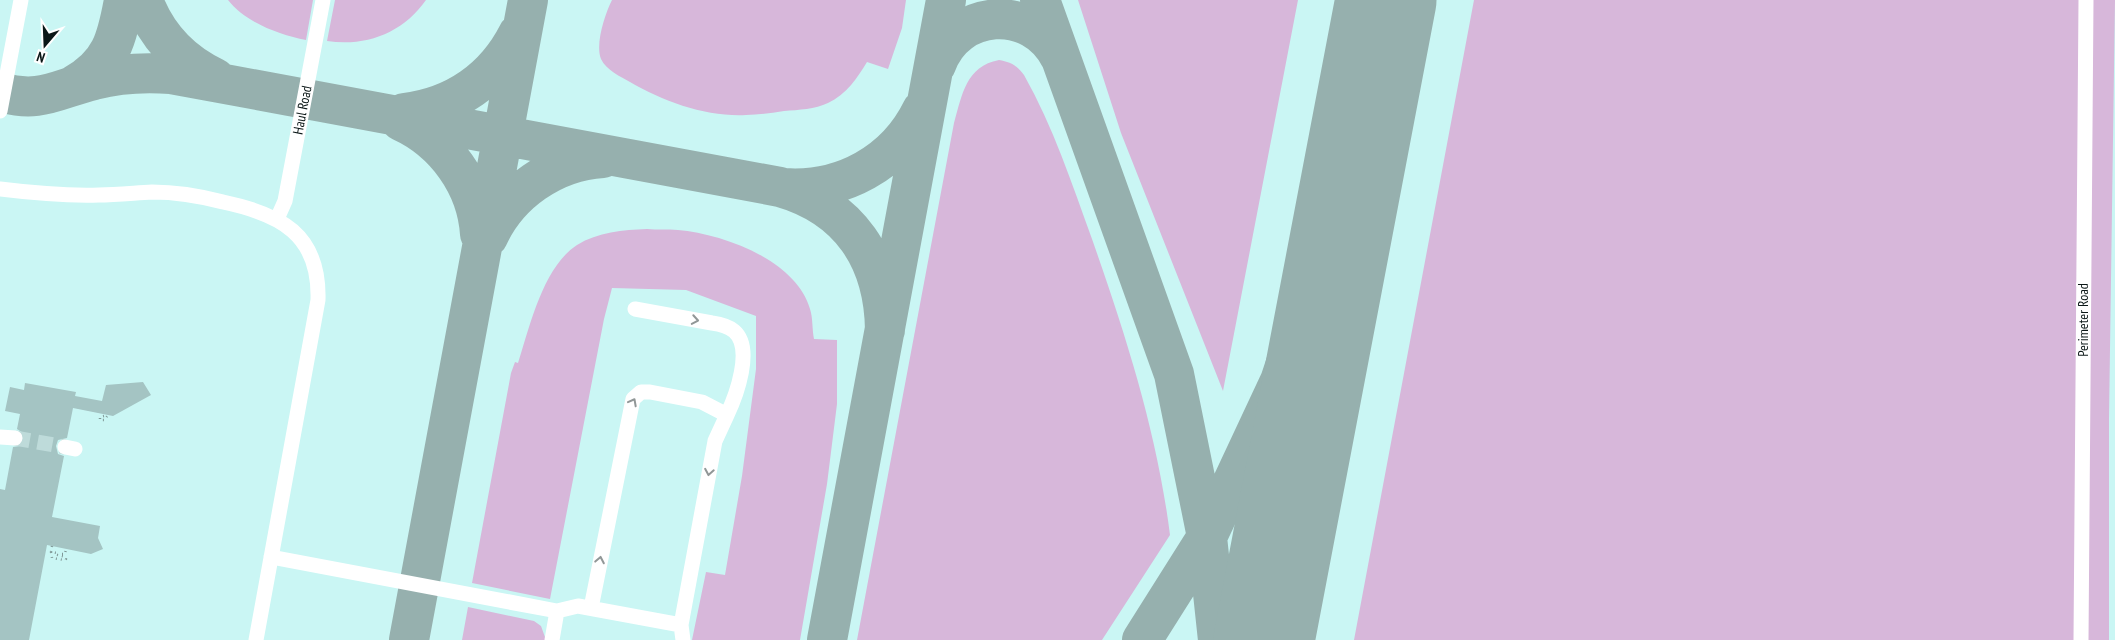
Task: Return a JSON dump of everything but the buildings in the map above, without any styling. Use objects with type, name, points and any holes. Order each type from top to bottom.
[{"type":"lane","points":[[0,111],[20,0]]},
{"type":"lane","name":"Haul Road","points":[[277,219],[285,202],[323,0]]},
{"type":"lane","name":"Perimeter Road","points":[[2081,640],[2086,0]]},
{"type":"lane","points":[[0,189],[68,195],[178,193],[259,210],[277,219],[295,233],[308,249],[319,285],[318,300],[256,640]]},
{"type":"lane","points":[[641,310],[724,325],[734,330],[740,339],[742,351],[741,381],[737,394],[715,440],[681,625],[683,640]]},
{"type":"lane","points":[[591,608],[633,399],[641,392],[650,392],[702,402],[727,416]]},
{"type":"lane","points":[[271,557],[557,611],[578,606],[681,625]]},
{"type":"lane","points":[[552,640],[557,611]]},
{"type":"path","points":[[52,546],[52,558],[66,559],[65,556],[53,553]]},
{"type":"path","points":[[53,553],[64,554],[66,549]]},
{"type":"shaded area","points":[[0,0],[2115,0],[2115,640],[0,640]]},
{"type":"shaded area","points":[[228,0],[313,0],[306,40],[285,35],[253,21],[235,8]]},
{"type":"shaded area","points":[[335,0],[426,0],[417,11],[395,29],[369,39],[356,42],[342,42],[327,41]]},
{"type":"shaded area","points":[[612,0],[906,0],[902,28],[888,69],[867,62],[846,90],[834,100],[823,105],[801,110],[731,115],[701,111],[671,102],[610,70],[601,59],[599,45],[606,13]]},
{"type":"shaded area","points":[[1078,0],[1298,0],[1223,391],[1121,133]]},
{"type":"shaded area","points":[[1474,0],[2115,0],[2109,419],[2109,640],[1354,640]]},
{"type":"shaded area","points":[[999,60],[1013,64],[1024,75],[1044,114],[1077,197],[1117,312],[1139,385],[1157,459],[1170,535],[1102,640],[857,640],[954,123],[963,92],[972,75],[988,63]]},
{"type":"shaded area","points":[[647,229],[678,230],[716,237],[756,253],[790,277],[802,292],[811,312],[814,339],[837,340],[837,404],[827,484],[800,640],[692,640],[706,572],[725,575],[742,476],[756,369],[756,316],[686,290],[612,288],[604,319],[550,599],[472,583],[511,373],[515,362],[518,363],[539,298],[555,268],[565,255],[577,245],[593,237],[611,232]]},
{"type":"shaded area","points":[[468,607],[534,621],[541,626],[546,640],[462,640]]},
{"type":"taxiway","points":[[74,85],[96,69],[110,50],[115,39],[124,0]]},
{"type":"taxiway","points":[[143,0],[155,25],[171,46],[191,64],[215,78]]},
{"type":"taxiway","points":[[409,640],[528,0]]},
{"type":"taxiway","points":[[827,640],[946,0]]},
{"type":"taxiway","points":[[1040,0],[1174,374],[1207,537],[1218,640]]},
{"type":"taxiway","points":[[936,65],[946,46],[960,32],[977,23],[995,19],[1014,21],[1032,27],[1047,40],[1060,57]]},
{"type":"taxiway","points":[[404,113],[423,110],[440,104],[472,88],[498,64],[518,34]]},
{"type":"taxiway","points":[[0,92],[14,95],[38,96],[123,74],[171,74],[780,187],[805,196],[826,208],[844,222],[858,239],[870,259],[878,281],[883,304],[885,330]]},
{"type":"taxiway","points":[[784,188],[806,188],[826,185],[846,179],[865,170],[898,145],[911,129],[922,110]]},
{"type":"taxiway","points":[[401,121],[431,140],[456,167],[473,198],[480,234]]},
{"type":"taxiway","points":[[1142,640],[1207,537],[1280,381],[1358,149]]},
{"type":"taxiway","points":[[488,237],[507,207],[534,182],[567,165],[603,158]]},
{"type":"runway","points":[[1264,640],[1386,0]]},
{"type":"tunnel","points":[[15,438],[65,447]]}]
